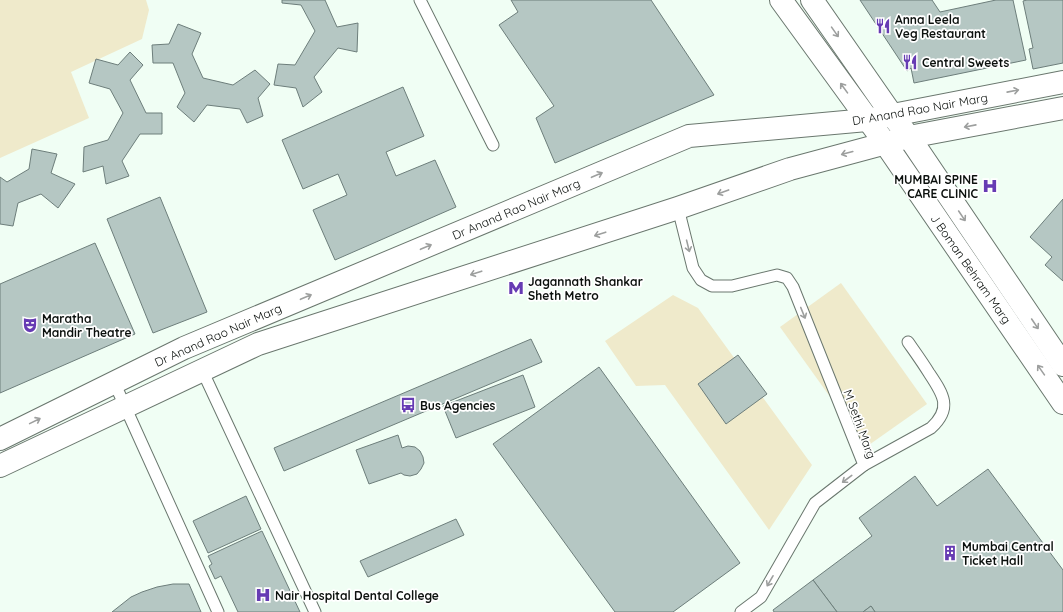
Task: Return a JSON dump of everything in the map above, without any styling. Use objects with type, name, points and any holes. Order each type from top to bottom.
[{"type":"main road","name":"J Boman Behram Marg","points":[[781,0],[884,143],[1063,402]]},
{"type":"main road","name":"J Boman Behram Marg","points":[[812,0],[909,137],[1063,365]]},
{"type":"main road","name":"Dr Anand Rao Nair Marg","points":[[0,439],[184,348],[689,136],[867,120],[1063,82]]},
{"type":"main road","name":"Dr Anand Rao Nair Marg","points":[[0,466],[258,344],[678,208],[790,169],[909,137],[1063,108]]},
{"type":"lane","points":[[420,0],[492,145]]},
{"type":"lane","name":"M Sethi Marg","points":[[678,208],[693,268],[701,280],[712,286],[732,286],[777,275],[786,278],[793,287],[864,465],[815,503],[762,597],[741,612]]},
{"type":"lane","points":[[864,465],[931,428],[938,422],[943,412],[944,402],[940,389],[908,342]]},
{"type":"lane","points":[[202,370],[315,612]]},
{"type":"lane","points":[[114,382],[218,612]]},
{"type":"shaded area","points":[[0,0],[146,0],[149,10],[142,39],[71,72],[89,118],[0,158]]},
{"type":"shaded area","points":[[841,283],[927,404],[866,447],[780,327]]},
{"type":"shaded area","points":[[673,295],[698,308],[812,465],[769,530],[665,385],[636,386],[605,341]]},
{"type":"building","points":[[282,0],[325,0],[337,27],[358,23],[357,52],[338,48],[314,77],[322,92],[303,107],[296,88],[274,85],[278,64],[295,65],[315,31],[301,5],[282,3]]},
{"type":"building","points":[[511,0],[651,0],[714,95],[555,163],[536,118],[554,106],[499,25],[518,12]]},
{"type":"building","points":[[860,0],[932,0],[940,12],[996,0],[1013,0],[1026,60],[914,83],[911,68],[907,71]]},
{"type":"building","points":[[1063,0],[1063,63],[1033,69],[1029,49],[1033,48],[1023,1]]},
{"type":"building","points":[[178,24],[201,33],[192,54],[203,78],[233,85],[255,70],[270,84],[258,98],[263,116],[247,123],[240,109],[207,105],[194,122],[177,107],[185,93],[173,63],[153,63],[152,45],[169,44]]},
{"type":"building","points":[[130,52],[143,65],[130,80],[146,113],[162,113],[162,134],[140,134],[122,161],[129,176],[106,184],[103,166],[83,172],[84,147],[108,140],[123,113],[110,89],[89,83],[96,59],[118,65]]},
{"type":"building","points":[[403,87],[424,136],[386,152],[396,176],[435,160],[456,207],[335,260],[313,210],[347,195],[338,174],[303,189],[282,140]]},
{"type":"building","points":[[32,149],[57,154],[51,173],[75,184],[58,208],[41,194],[18,203],[13,226],[0,224],[0,177],[7,182],[29,169]]},
{"type":"building","points":[[160,197],[207,312],[153,333],[107,219]]},
{"type":"building","points":[[1063,199],[1063,281],[1045,265],[1052,257],[1030,237]]},
{"type":"building","points":[[95,243],[135,334],[0,393],[0,284]]},
{"type":"building","name":"Bus Agencies","points":[[531,339],[542,362],[284,471],[274,448]]},
{"type":"building","points":[[738,355],[767,394],[726,424],[698,384]]},
{"type":"building","points":[[599,367],[740,563],[673,612],[615,612],[493,444]]},
{"type":"building","points":[[523,375],[535,407],[456,438],[443,406]]},
{"type":"building","points":[[398,435],[402,448],[408,446],[415,447],[420,451],[424,463],[421,469],[417,474],[410,476],[401,473],[369,484],[356,450]]},
{"type":"building","name":"Mumbai Central Ticket Hall","points":[[988,469],[1063,570],[1063,612],[875,612],[871,606],[863,612],[837,612],[813,580],[872,536],[859,518],[915,476],[937,506]]},
{"type":"building","points":[[246,496],[261,529],[208,553],[193,521]]},
{"type":"building","points":[[456,519],[464,535],[368,577],[360,561]]},
{"type":"building","points":[[262,531],[300,612],[238,612],[221,576],[215,579],[209,566],[212,564],[208,556]]},
{"type":"building","points":[[813,580],[837,612],[774,612],[773,610]]},
{"type":"building","points":[[173,584],[189,584],[201,612],[112,612],[131,597],[157,587]]},
{"type":"building","points":[[871,606],[875,612],[863,612]]},
{"type":"place","name":"Anna Leela Veg Restaurant","points":[[883,26]]},
{"type":"place","name":"Central Sweets","points":[[910,62]]},
{"type":"place","name":"MUMBAI SPINE CARE CLINIC","points":[[990,186]]},
{"type":"place","name":"Jagannath Shankar Sheth Metro","points":[[516,288]]},
{"type":"place","name":"Maratha Mandir Theatre","points":[[30,325]]},
{"type":"place","name":"Bus Agencies","points":[[408,405]]},
{"type":"place","name":"Mumbai Central Ticket Hall","points":[[950,553]]},
{"type":"place","name":"Nair Hospital Dental College","points":[[263,595]]}]
